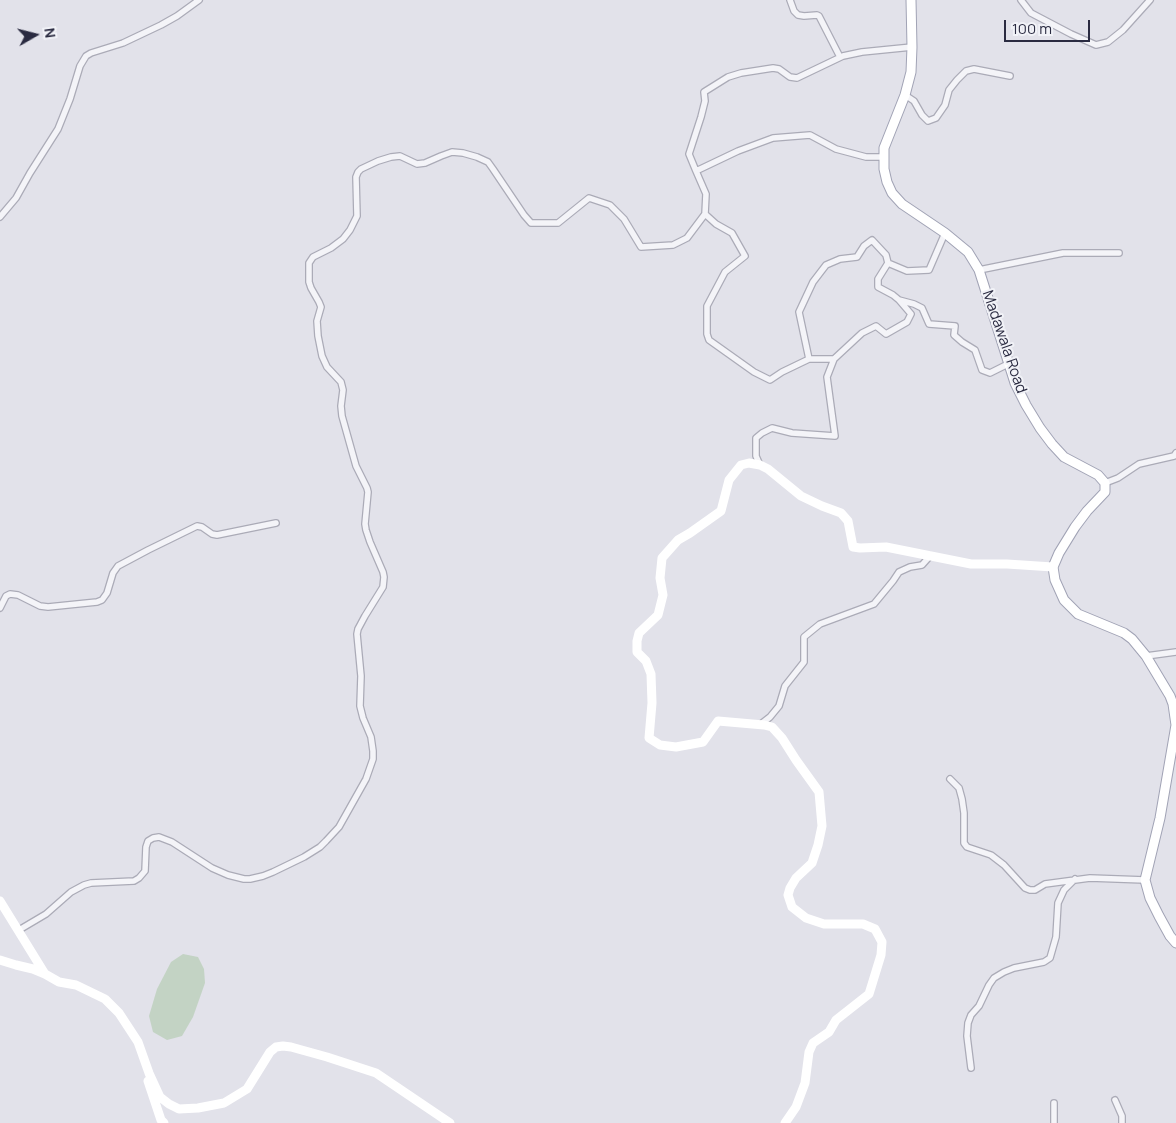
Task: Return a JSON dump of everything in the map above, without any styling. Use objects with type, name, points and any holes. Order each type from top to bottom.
[{"type":"main road","name":"Madawala Road","points":[[911,0],[911,72],[905,95],[884,148],[884,169],[887,182],[902,204],[945,233],[968,252],[979,270],[1008,364],[1026,405],[1040,428],[1064,457],[1098,475],[1105,483]]},
{"type":"main road","points":[[786,1123],[796,1107],[805,1083],[808,1052],[813,1043],[829,1032],[836,1020],[869,994],[881,955],[882,942],[876,929],[863,924],[824,924],[806,918],[792,907],[788,895],[790,888],[796,878],[812,863],[818,845],[822,826],[819,792],[782,738],[772,727],[718,721],[702,742],[676,747],[660,745],[649,738],[652,703],[650,674],[646,661],[637,652],[637,641],[639,633],[658,615],[663,595],[660,578],[662,558],[678,540],[721,511],[729,480],[741,465],[750,463],[768,469],[801,496],[841,513],[848,521],[853,547],[886,547],[971,564],[1053,567]]},
{"type":"main road","points":[[1105,483],[1105,492],[1087,511],[1058,553],[1053,567],[1055,580],[1064,600],[1078,614],[1124,633],[1132,639],[1146,656],[1173,704],[1176,725],[1174,754],[1145,880],[1150,898],[1170,936],[1176,943]]},
{"type":"main road","points":[[0,901],[45,974]]},
{"type":"main road","points":[[0,960],[33,969],[59,982],[76,985],[105,999],[119,1013],[138,1042],[160,1097],[179,1109],[198,1108],[224,1103],[247,1089],[270,1052],[276,1047],[283,1046],[327,1057],[376,1073],[450,1123]]},
{"type":"main road","points":[[138,1042],[138,1054],[161,1120],[164,1123]]},
{"type":"street","points":[[0,217],[16,198],[30,172],[58,129],[80,66],[86,56],[123,43],[176,16],[199,0]]},
{"type":"street","points":[[790,0],[794,11],[798,15],[817,14],[819,16],[840,56]]},
{"type":"street","points":[[1021,0],[1031,13],[1096,45],[1108,42],[1150,0]]},
{"type":"street","points":[[19,930],[46,914],[71,892],[84,885],[139,878],[145,871],[146,847],[153,838],[166,839],[180,846],[212,868],[228,876],[250,879],[268,874],[304,857],[320,847],[339,827],[366,779],[373,759],[373,751],[371,737],[360,706],[361,676],[357,634],[358,629],[383,587],[384,577],[366,530],[368,492],[356,466],[342,416],[342,386],[339,378],[327,367],[322,356],[317,321],[321,307],[309,282],[310,259],[331,248],[343,239],[350,230],[356,216],[356,177],[361,169],[391,156],[400,156],[417,164],[425,163],[452,152],[463,153],[488,162],[531,224],[558,223],[589,198],[610,204],[624,219],[641,247],[673,245],[687,238],[705,214],[706,194],[689,154],[705,101],[704,92],[728,77],[741,73],[773,68],[780,69],[790,77],[797,78],[840,56],[912,47]]},
{"type":"street","points":[[905,95],[914,101],[928,121],[936,118],[945,105],[949,90],[966,71],[974,69],[1010,76]]},
{"type":"street","points":[[696,172],[738,151],[773,138],[810,135],[836,149],[866,157],[884,157]]},
{"type":"street","points":[[705,214],[716,224],[732,233],[745,256],[725,272],[707,306],[707,334],[709,340],[754,372],[770,380],[809,359],[834,359]]},
{"type":"street","points":[[888,264],[907,271],[929,270],[945,233]]},
{"type":"street","points":[[760,465],[756,456],[756,438],[772,428],[792,433],[835,436],[827,377],[834,359],[862,333],[876,326],[886,334],[907,322],[911,314],[893,295],[878,287],[878,279],[888,264],[886,255],[872,240],[864,246],[858,257],[840,259],[826,265],[813,282],[799,312],[809,359]]},
{"type":"street","points":[[979,270],[1063,253],[1119,253]]},
{"type":"street","points":[[899,300],[922,308],[929,324],[955,326],[954,335],[975,350],[982,370],[990,373],[1008,364]]},
{"type":"street","points":[[1105,483],[1118,478],[1139,464],[1175,455]]},
{"type":"street","points":[[0,608],[6,596],[10,594],[18,595],[48,607],[97,602],[102,600],[107,593],[113,573],[118,566],[197,526],[217,535],[276,523]]},
{"type":"street","points":[[759,725],[770,717],[779,706],[785,686],[804,662],[804,637],[820,624],[874,604],[899,572],[910,567],[922,565],[930,556]]},
{"type":"street","points":[[1146,656],[1176,652]]},
{"type":"street","points":[[950,780],[959,788],[962,799],[964,843],[967,847],[992,855],[1025,888],[1035,890],[1046,884],[1090,878],[1145,880]]},
{"type":"street","points":[[971,1068],[967,1036],[971,1015],[979,1006],[994,978],[1014,968],[1044,962],[1050,958],[1056,937],[1058,903],[1064,890],[1075,879]]},
{"type":"street","points":[[1116,1100],[1122,1116],[1122,1123]]},
{"type":"street","points":[[1054,1103],[1054,1123]]},
{"type":"green space","points":[[183,954],[198,957],[204,969],[205,983],[193,1017],[182,1036],[167,1040],[153,1032],[149,1016],[157,989],[171,962]]}]
